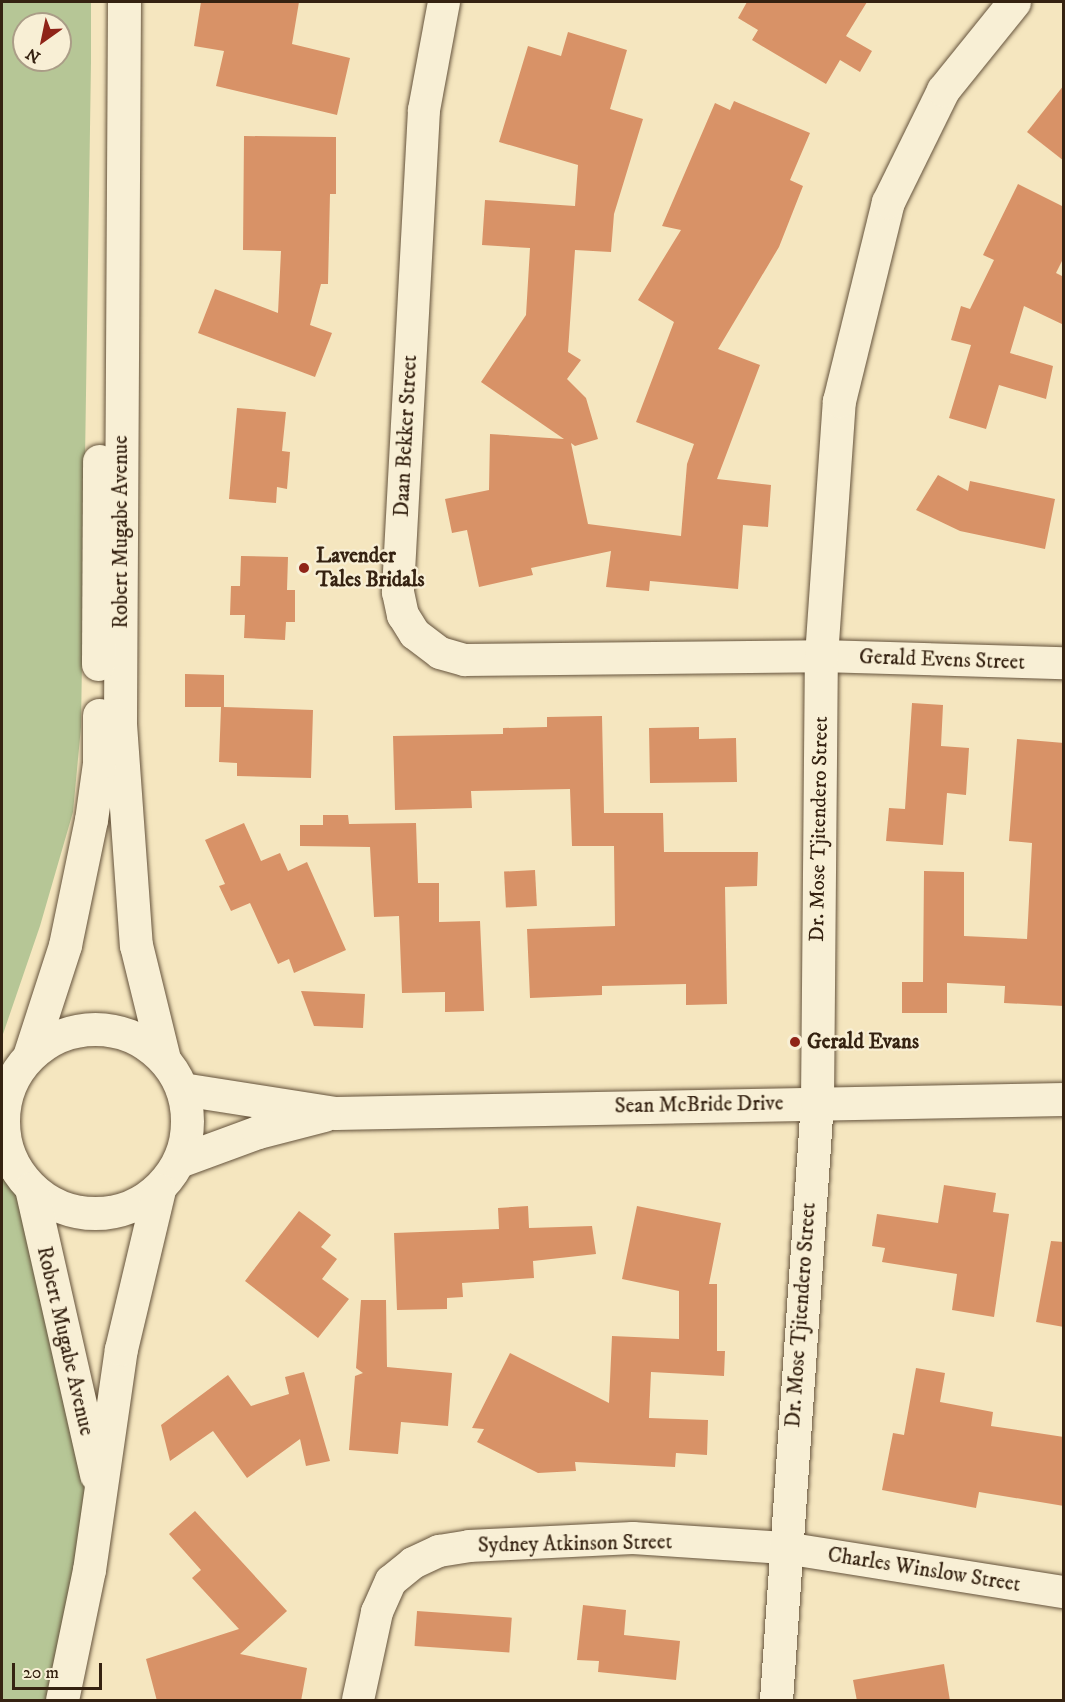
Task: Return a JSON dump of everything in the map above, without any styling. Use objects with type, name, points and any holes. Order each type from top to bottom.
[{"type":"main road","name":"Robert Mugabe Avenue","points":[[30,1053],[65,945],[99,763],[97,567],[108,2]]},
{"type":"main road","name":"Robert Mugabe Avenue","points":[[124,2],[120,724],[136,945],[164,1059]]},
{"type":"main road","name":"Dr. Mose Tjitendero Street","points":[[776,1701],[817,1102],[821,656],[839,401],[888,202],[943,90],[1014,2]]},
{"type":"main road","points":[[113,1030],[141,1041],[164,1059],[182,1089],[187,1113],[186,1138],[179,1161],[159,1189],[129,1208],[95,1214],[61,1208],[15,1172],[3,1130],[3,1096],[11,1079],[30,1053],[55,1036],[74,1031],[113,1030]]},
{"type":"main road","name":"Sean McBride Drive","points":[[182,1089],[334,1113],[817,1102],[1064,1100]]},
{"type":"main road","name":"Sean McBride Drive","points":[[179,1161],[258,1132],[334,1113]]},
{"type":"main road","name":"Robert Mugabe Avenue","points":[[15,1172],[100,1494]]},
{"type":"main road","name":"Robert Mugabe Avenue","points":[[62,1701],[100,1494],[121,1349],[159,1189]]},
{"type":"street","name":"Daan Bekker Street","points":[[444,2],[424,110],[398,592],[403,615],[416,634],[440,653],[465,660],[821,656]]},
{"type":"street","name":"Gerald Evens Street","points":[[821,656],[1064,663]]},
{"type":"street","name":"Sydney Atkinson Street","points":[[358,1701],[377,1612],[391,1581],[413,1563],[439,1551],[504,1542],[633,1538],[785,1548]]},
{"type":"street","name":"Charles Winslow Street","points":[[785,1548],[1064,1593]]},
{"type":"green space","points":[[2,2],[91,2],[81,727],[73,812],[40,926],[2,1037]]},
{"type":"green space","points":[[12,1164],[31,1188],[100,1494],[62,1700],[2,1700],[2,1167]]},
{"type":"building","points":[[201,2],[299,2],[292,44],[350,58],[337,115],[216,86],[224,51],[194,46]]},
{"type":"building","points":[[747,2],[867,2],[846,36],[872,51],[860,72],[840,60],[826,84],[752,40],[758,30],[738,18]]},
{"type":"building","points":[[568,32],[627,50],[610,109],[643,119],[614,214],[611,252],[575,250],[568,352],[581,360],[567,379],[586,398],[598,439],[575,446],[571,443],[588,524],[681,536],[687,464],[694,444],[636,422],[674,322],[638,300],[681,230],[662,226],[715,103],[730,110],[734,101],[810,133],[790,180],[803,186],[779,247],[718,349],[760,365],[717,479],[771,485],[768,527],[743,525],[738,589],[650,581],[649,591],[606,587],[611,551],[531,568],[533,575],[479,587],[467,530],[452,533],[445,499],[489,490],[490,434],[564,439],[481,382],[526,315],[530,248],[482,245],[485,200],[575,206],[578,165],[499,142],[528,46],[561,56]]},
{"type":"building","points":[[1064,85],[1064,161],[1027,132]]},
{"type":"building","points":[[244,136],[336,137],[336,194],[330,194],[328,284],[321,284],[310,325],[332,333],[315,377],[198,333],[215,289],[278,313],[281,251],[243,250]]},
{"type":"building","points":[[1018,184],[1064,207],[1064,257],[1056,273],[1064,277],[1064,325],[1024,306],[1010,353],[1053,366],[1046,399],[999,385],[986,429],[949,418],[971,345],[951,340],[961,306],[970,309],[994,260],[983,255]]},
{"type":"building","points":[[237,408],[286,412],[282,451],[290,452],[287,489],[277,487],[276,503],[229,499]]},
{"type":"building","points":[[938,475],[968,491],[970,481],[1055,499],[1045,549],[960,531],[916,510]]},
{"type":"building","points":[[241,556],[288,557],[287,590],[295,590],[295,622],[286,622],[285,640],[244,638],[245,615],[230,615],[231,586],[240,586]]},
{"type":"building","points":[[185,674],[224,675],[224,707],[313,710],[311,778],[237,776],[237,763],[219,762],[221,707],[185,707]]},
{"type":"building","points":[[912,703],[943,705],[941,746],[969,748],[966,795],[947,793],[943,845],[886,841],[889,808],[905,809]]},
{"type":"building","points":[[602,716],[604,813],[663,813],[664,852],[758,852],[757,886],[725,887],[727,1004],[686,1005],[686,984],[602,986],[602,995],[530,998],[527,929],[615,926],[614,846],[572,846],[570,789],[471,791],[472,808],[395,810],[393,736],[503,734],[503,728],[547,727],[547,717]]},
{"type":"building","points":[[699,727],[699,739],[736,738],[737,782],[650,783],[649,728]]},
{"type":"building","points":[[1017,739],[1064,743],[1064,1006],[1004,1003],[1005,986],[947,983],[947,1013],[902,1013],[902,982],[923,982],[924,871],[964,872],[964,936],[1027,939],[1032,843],[1009,841]]},
{"type":"building","points":[[323,815],[348,815],[349,824],[416,823],[418,883],[439,883],[439,922],[480,921],[484,1011],[445,1012],[445,992],[402,993],[399,916],[374,917],[370,847],[300,846],[300,825],[323,825]]},
{"type":"building","points":[[244,823],[261,861],[280,853],[288,871],[307,862],[346,950],[294,973],[289,959],[278,964],[250,903],[231,911],[219,886],[225,884],[205,840]]},
{"type":"building","points":[[535,870],[537,906],[506,908],[504,872]]},
{"type":"building","points":[[301,991],[365,994],[363,1028],[314,1026]]},
{"type":"building","points":[[944,1185],[996,1193],[993,1212],[1009,1214],[994,1317],[952,1310],[957,1274],[882,1262],[885,1248],[872,1246],[877,1214],[938,1223]]},
{"type":"building","points":[[528,1206],[529,1228],[592,1226],[596,1254],[533,1261],[534,1278],[462,1283],[463,1297],[447,1298],[447,1309],[397,1310],[394,1233],[499,1229],[498,1208]]},
{"type":"building","points":[[637,1206],[721,1223],[709,1284],[717,1284],[717,1351],[725,1351],[724,1376],[651,1372],[649,1418],[708,1420],[707,1455],[676,1453],[675,1467],[575,1462],[576,1471],[538,1473],[477,1442],[484,1429],[472,1428],[510,1353],[609,1403],[612,1336],[679,1339],[679,1291],[622,1279]]},
{"type":"building","points":[[299,1211],[331,1235],[321,1247],[337,1259],[322,1279],[349,1299],[318,1338],[245,1281]]},
{"type":"building","points":[[1051,1241],[1064,1242],[1064,1327],[1036,1322]]},
{"type":"building","points":[[361,1300],[386,1300],[387,1367],[452,1373],[448,1426],[401,1422],[398,1454],[349,1450],[355,1376],[363,1373],[356,1368]]},
{"type":"building","points":[[916,1368],[945,1373],[940,1402],[993,1412],[991,1426],[1064,1437],[1064,1506],[979,1492],[976,1508],[882,1490],[893,1433],[904,1435]]},
{"type":"building","points":[[304,1372],[330,1461],[306,1466],[300,1439],[247,1478],[213,1431],[170,1461],[161,1425],[228,1375],[251,1406],[289,1394],[285,1377]]},
{"type":"building","points":[[195,1511],[287,1611],[240,1654],[307,1668],[301,1701],[157,1701],[146,1659],[239,1629],[192,1578],[201,1570],[169,1534]]},
{"type":"building","points":[[583,1605],[626,1610],[624,1635],[680,1641],[676,1680],[598,1672],[599,1661],[577,1660]]},
{"type":"building","points":[[417,1611],[512,1618],[509,1653],[415,1646]]},
{"type":"building","points":[[944,1664],[950,1701],[857,1701],[853,1680]]},
{"type":"place","name":"Lavender Tales Bridals","points":[[304,568]]},
{"type":"place","name":"Gerald Evans","points":[[795,1042]]}]
